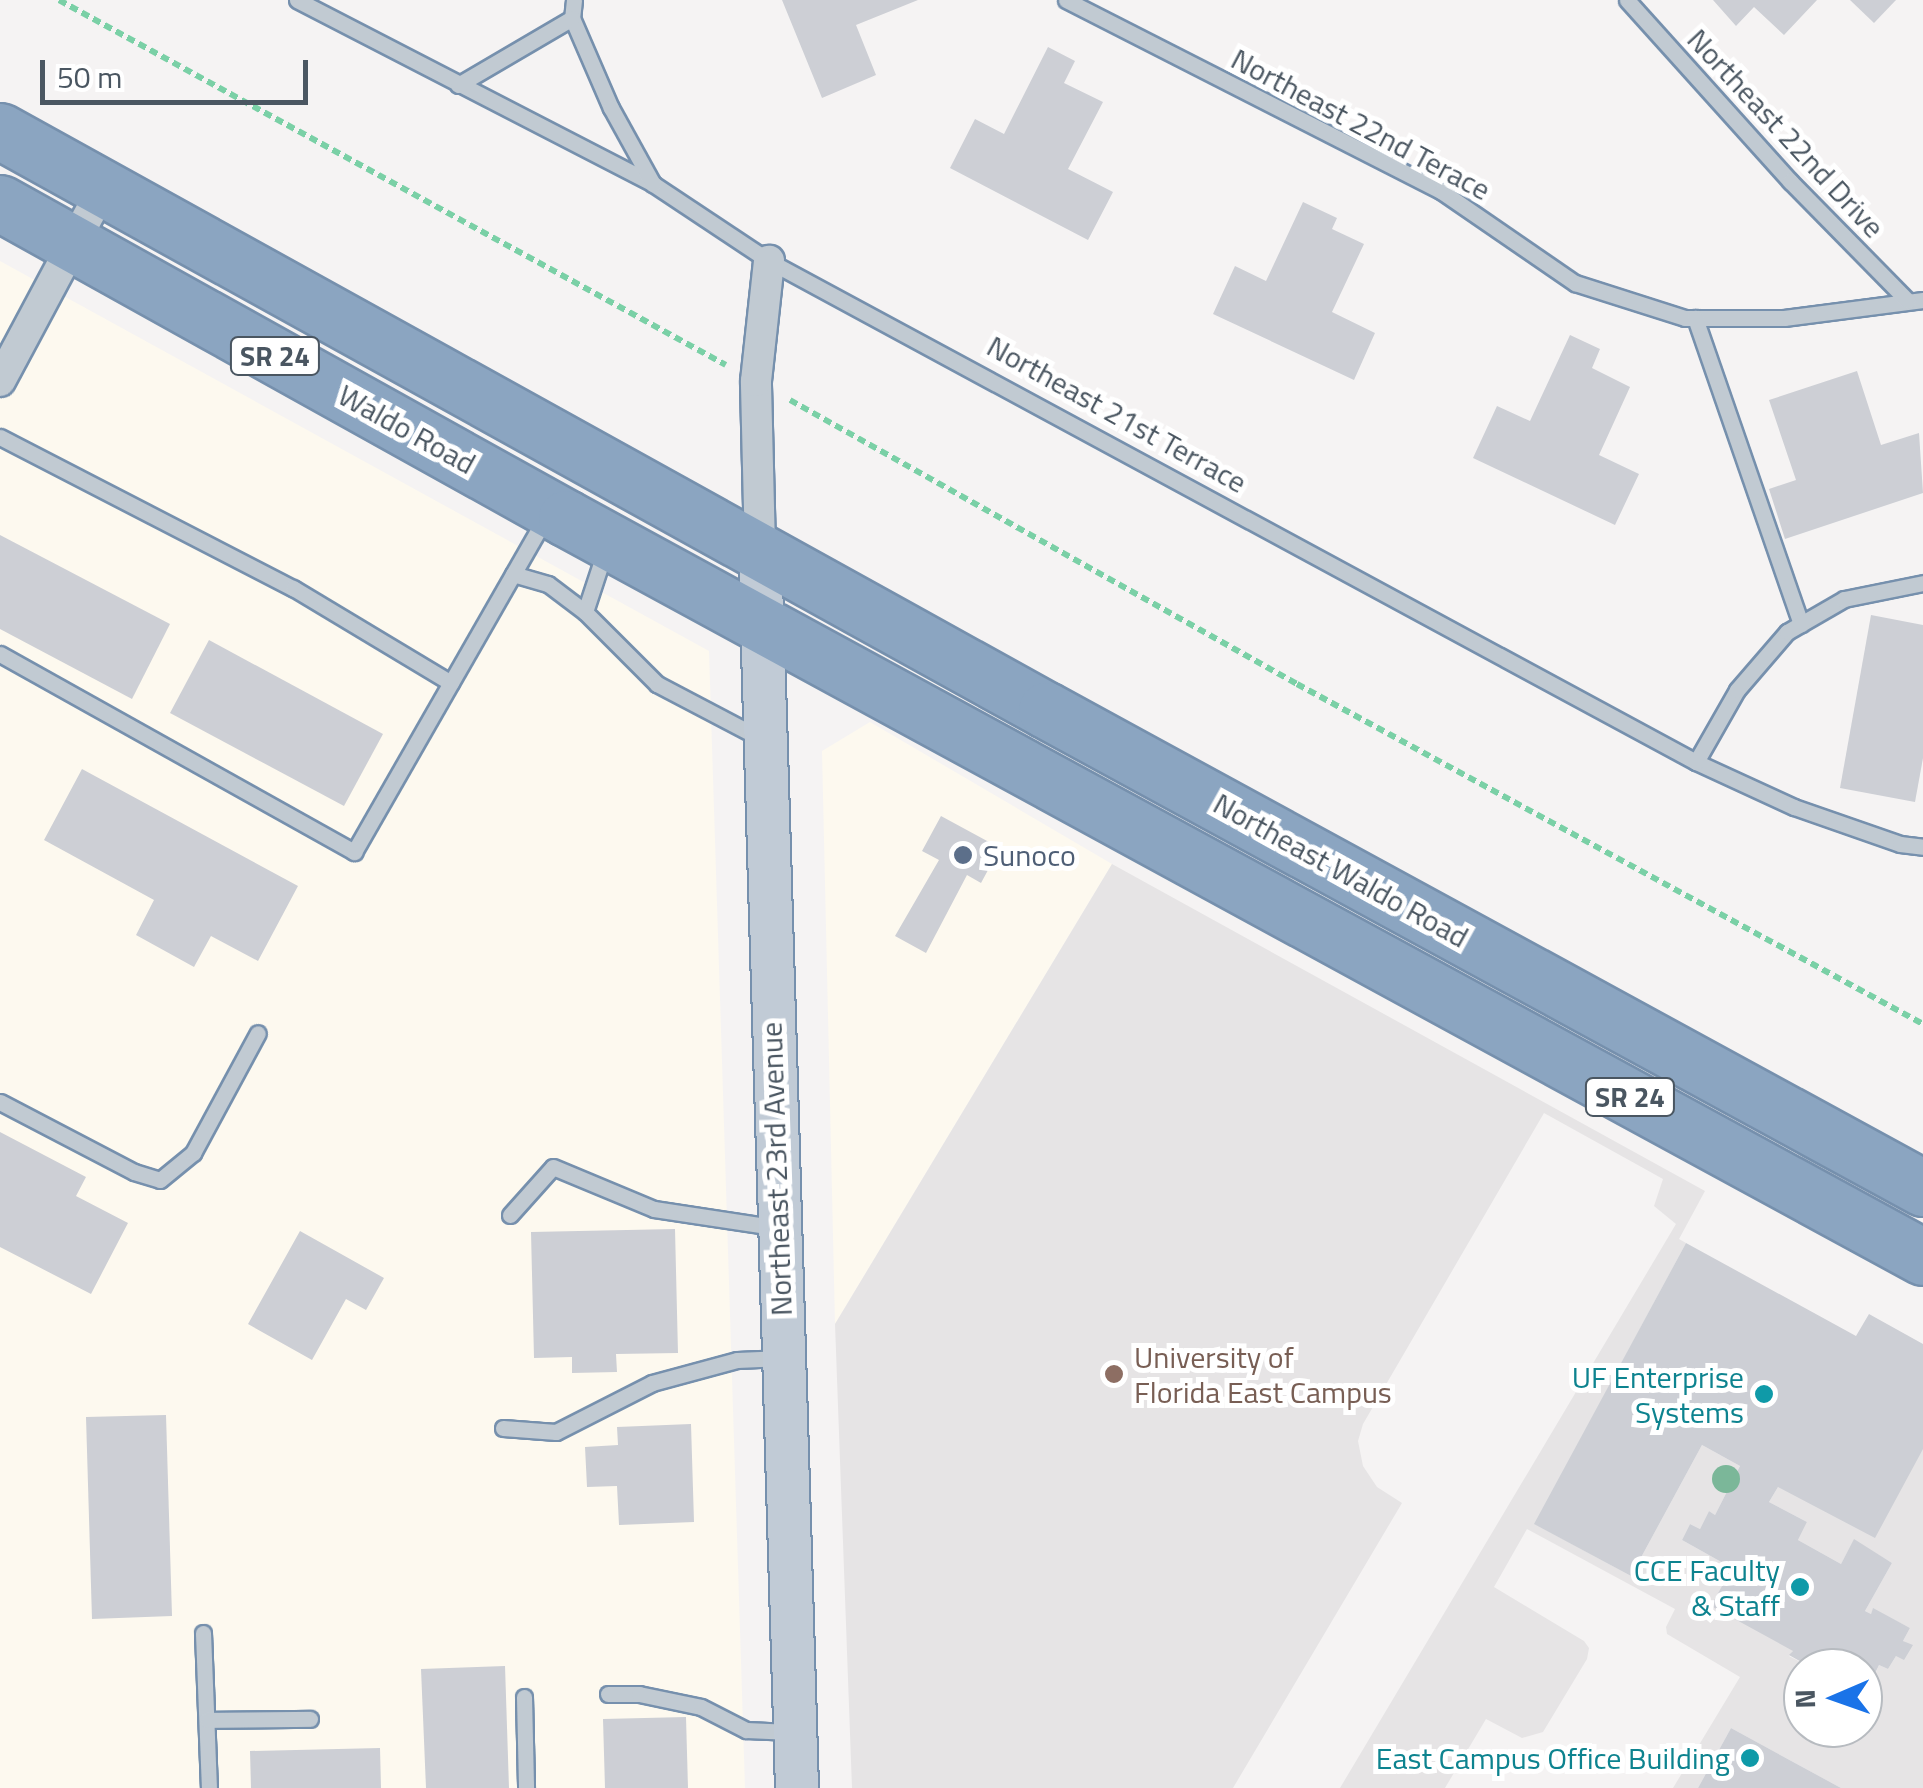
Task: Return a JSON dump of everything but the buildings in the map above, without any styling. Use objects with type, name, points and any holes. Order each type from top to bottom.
[{"type":"highway","name":"SR 24","points":[[0,131],[760,550]]},
{"type":"highway","name":"Waldo Road","points":[[0,203],[762,624]]},
{"type":"highway","name":"Northeast Waldo Road","points":[[760,550],[1923,1188]]},
{"type":"highway","name":"Northeast Waldo Road","points":[[762,624],[1923,1257]]},
{"type":"highway","points":[[1336,937],[1364,881]]},
{"type":"main road","name":"Northeast 23rd Avenue","points":[[760,550],[796,1788]]},
{"type":"street","points":[[0,381],[103,188]]},
{"type":"street","points":[[760,550],[756,382],[769,261]]},
{"type":"lane","name":"Northeast 21st Terrace","points":[[297,0],[652,184],[769,261],[1696,762],[1794,806],[1900,844],[1923,847]]},
{"type":"lane","points":[[574,0],[572,18],[611,108],[652,184]]},
{"type":"lane","name":"Northeast 22nd Terace","points":[[1066,0],[1441,191],[1575,283],[1695,318],[1784,318],[1915,300]]},
{"type":"lane","name":"Northeast 22nd Drive","points":[[1626,0],[1790,181],[1915,300]]},
{"type":"lane","points":[[458,85],[572,18]]},
{"type":"lane","points":[[1695,318],[1801,624]]},
{"type":"lane","points":[[0,437],[294,588],[451,683]]},
{"type":"lane","points":[[0,654],[354,852],[550,510]]},
{"type":"lane","points":[[585,612],[608,542]]},
{"type":"lane","points":[[514,574],[548,584],[585,612],[657,684],[717,719],[764,739]]},
{"type":"lane","points":[[1696,762],[1737,690],[1787,632],[1844,599],[1923,583]]},
{"type":"lane","points":[[0,1102],[134,1172],[160,1180],[193,1153],[258,1032]]},
{"type":"lane","points":[[510,1215],[553,1166],[654,1209],[779,1228]]},
{"type":"lane","points":[[503,1428],[556,1432],[652,1383],[737,1360],[783,1358]]},
{"type":"lane","points":[[203,1633],[209,1788]]},
{"type":"lane","points":[[608,1694],[639,1694],[701,1708],[746,1730],[794,1733]]},
{"type":"lane","points":[[524,1698],[526,1788]]},
{"type":"lane","points":[[207,1720],[310,1719]]},
{"type":"path","points":[[59,0],[1297,684],[1923,1024]]},
{"type":"shaded area","points":[[0,261],[709,651],[745,1788],[0,1788]]},
{"type":"shaded area","points":[[870,722],[1112,864],[835,1324],[822,751]]},
{"type":"shaded area","name":"University of Florida East Campus","points":[[1112,864],[1705,1191],[1679,1239],[1686,1243],[1535,1524],[1631,1576],[1702,1445],[1740,1466],[1715,1515],[1709,1511],[1700,1529],[1690,1524],[1682,1540],[1732,1568],[1791,1648],[1783,1648],[1783,1748],[1883,1748],[1883,1667],[1888,1669],[1896,1656],[1912,1646],[1903,1641],[1910,1628],[1873,1609],[1871,1614],[1865,1611],[1892,1563],[1854,1540],[1841,1564],[1798,1540],[1807,1522],[1769,1502],[1778,1487],[1923,1449],[1923,1788],[1841,1788],[1731,1728],[1698,1788],[1673,1788],[1740,1677],[1667,1634],[1666,1627],[1675,1609],[1527,1529],[1494,1587],[1584,1641],[1589,1648],[1587,1659],[1543,1732],[1522,1738],[1486,1719],[1445,1788],[1340,1788],[1676,1224],[1654,1206],[1663,1179],[1544,1113],[1363,1424],[1358,1441],[1363,1466],[1377,1487],[1402,1503],[1233,1788],[852,1788],[835,1324]]},
{"type":"place","name":"Sunoco","points":[[963,855]]},
{"type":"place","name":"University of Florida East Campus","points":[[1114,1374]]},
{"type":"place","name":"UF Enterprise Systems","points":[[1764,1394]]},
{"type":"place","name":"CCE Faculty & Staff","points":[[1800,1587]]},
{"type":"place","name":"East Campus Office Building","points":[[1750,1758]]}]
